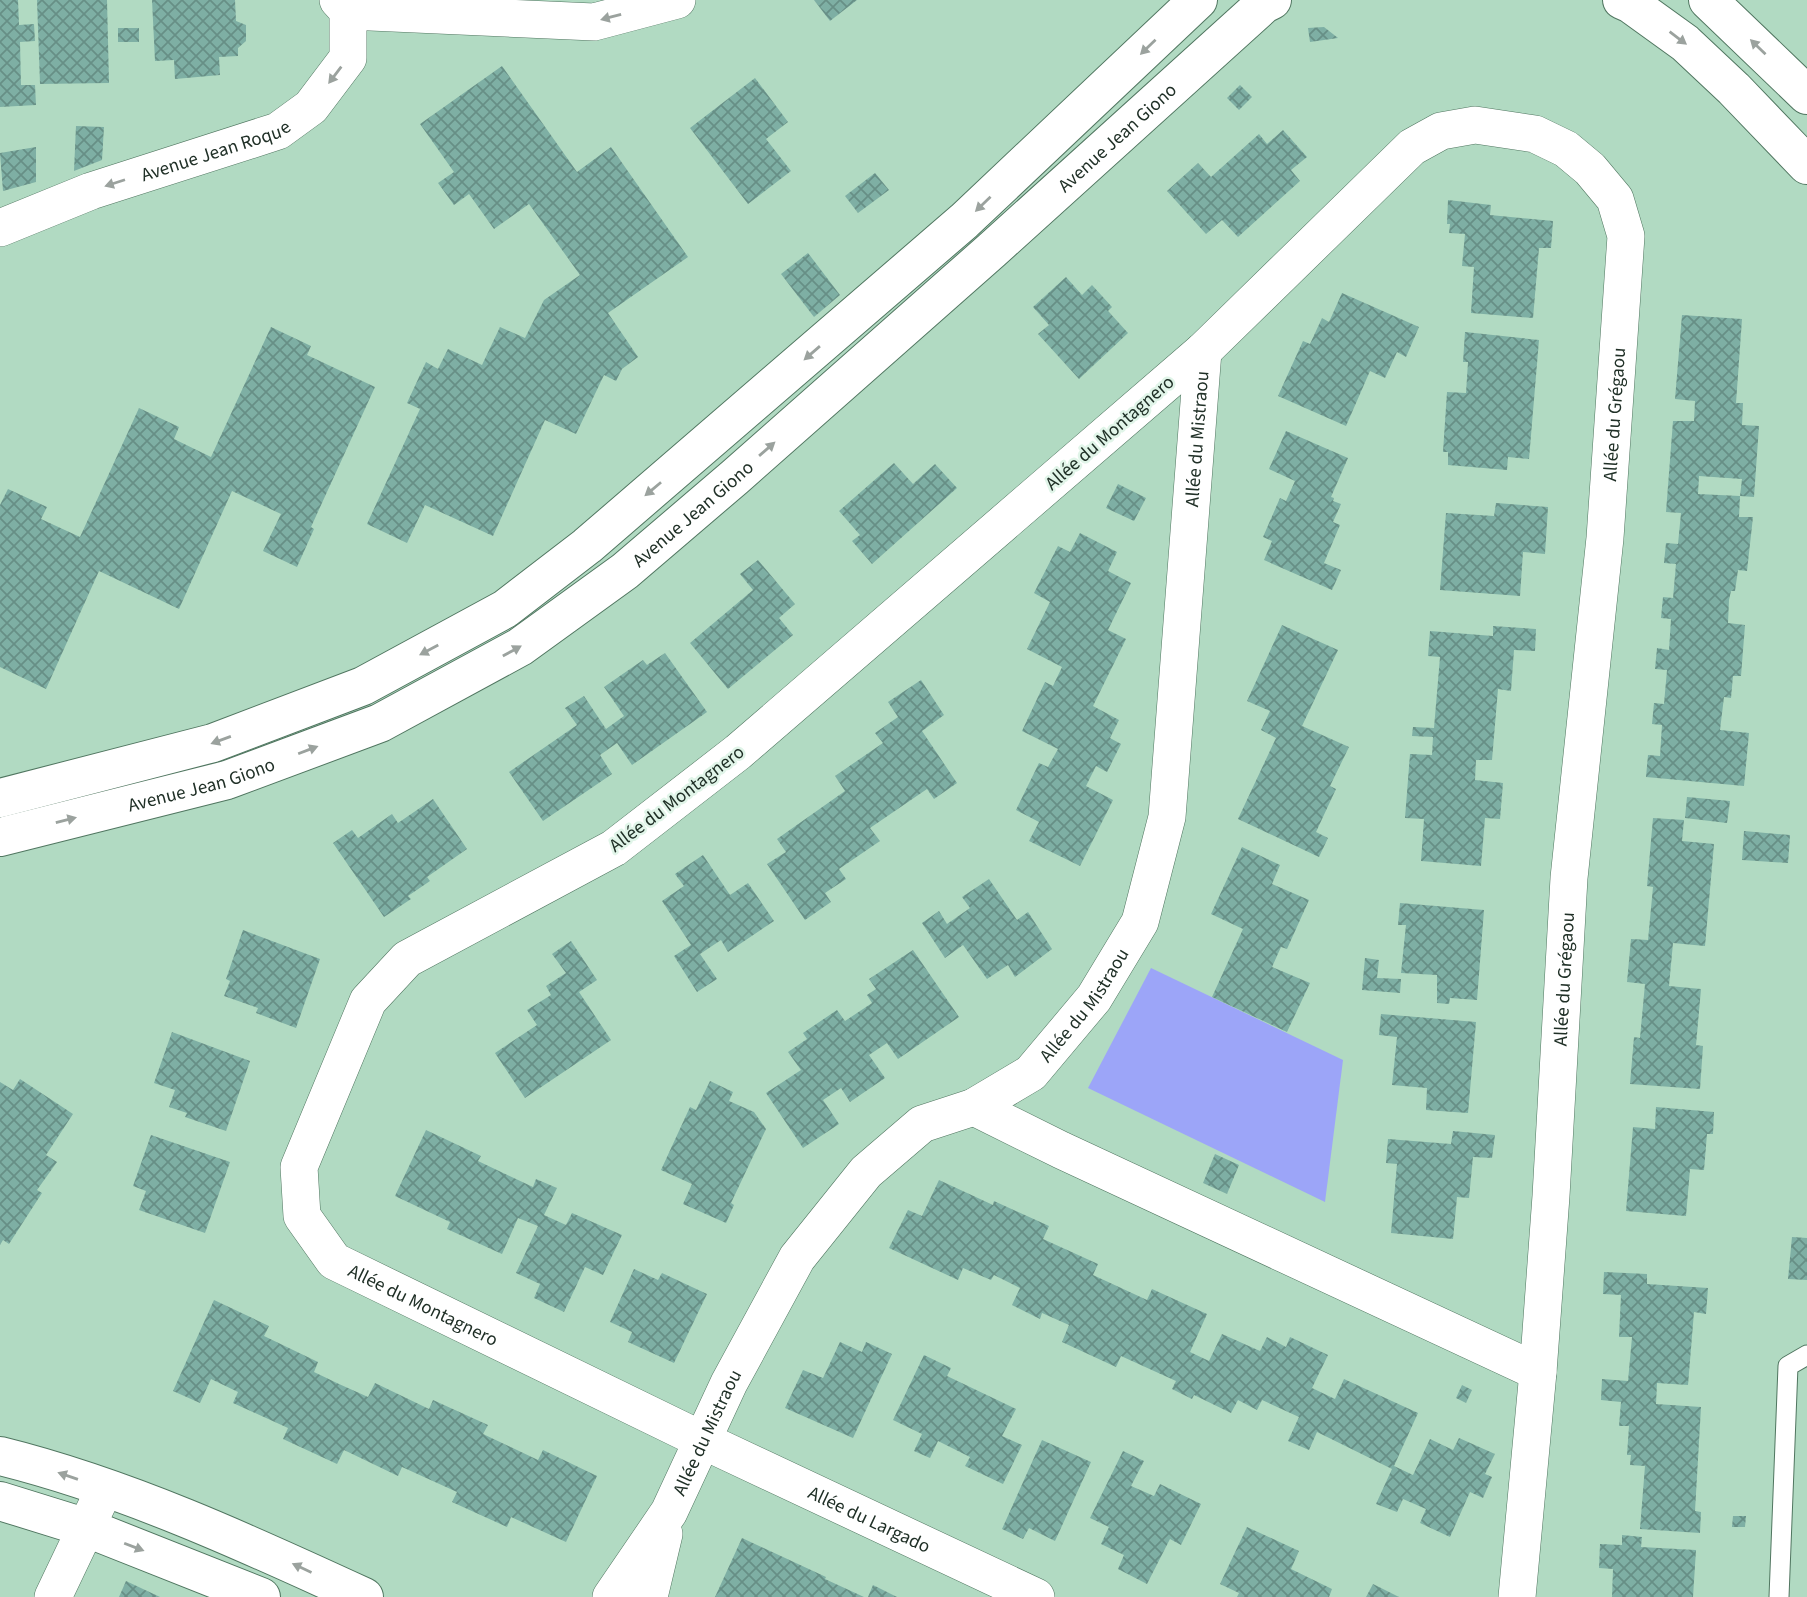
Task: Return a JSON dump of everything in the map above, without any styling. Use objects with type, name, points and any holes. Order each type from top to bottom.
[{"type":"street","points":[[343,5],[593,22],[677,0]]},
{"type":"street","name":"Avenue Jean Giono","points":[[0,798],[213,743],[363,686],[505,609],[587,546],[964,221],[1198,0]]},
{"type":"street","name":"Avenue Jean Giono","points":[[0,837],[227,780],[380,723],[520,648],[625,571],[735,477],[982,259],[1264,4],[1272,0]]},
{"type":"street","points":[[1622,0],[1685,43],[1801,148]]},
{"type":"street","points":[[1708,0],[1807,95]]},
{"type":"street","name":"Avenue Jean Roque","points":[[0,228],[91,191],[278,131],[311,107],[348,58],[343,5]]},
{"type":"street","name":"Allée du Grégaou","points":[[1412,148],[1441,131],[1475,125],[1535,134],[1566,149],[1590,169],[1615,198],[1626,236],[1605,538],[1569,878],[1552,1182],[1517,1597]]},
{"type":"street","name":"Allée du Montagnero","points":[[704,1441],[334,1261],[302,1216],[299,1167],[368,1001],[407,959],[614,849],[717,768],[1203,351],[1412,148]]},
{"type":"street","name":"Allée du Mistraou","points":[[611,1597],[669,1512],[729,1383],[797,1258],[866,1172],[922,1124],[974,1107],[1031,1073],[1094,998],[1140,922],[1167,817],[1203,351]]},
{"type":"street","points":[[974,1107],[1538,1372]]},
{"type":"street","name":"Allée du Largado","points":[[704,1441],[1036,1597]]},
{"type":"street","points":[[0,1456],[105,1488],[255,1547],[364,1597]]},
{"type":"street","points":[[53,1597],[105,1488]]},
{"type":"street","points":[[0,1501],[87,1528],[261,1597]]},
{"type":"street","name":"Allée du Mistraou","points":[[649,1597],[669,1512]]},
{"type":"lane","points":[[1779,1597],[1788,1366],[1807,1355]]},
{"type":"shaded area","points":[[1151,968],[1343,1060],[1325,1202],[1088,1088]]},
{"type":"building","points":[[0,0],[18,0],[19,25],[34,24],[35,41],[20,42],[21,85],[35,85],[36,105],[0,107]]},
{"type":"building","points":[[37,0],[107,0],[109,83],[40,84]]},
{"type":"building","points":[[152,0],[235,0],[236,21],[246,25],[246,41],[238,48],[238,56],[219,57],[220,75],[175,79],[174,60],[155,61]]},
{"type":"building","points":[[814,0],[857,0],[830,21]]},
{"type":"building","points":[[1324,27],[1338,38],[1310,42],[1308,28]]},
{"type":"building","points":[[118,28],[139,28],[139,42],[118,42]]},
{"type":"building","points":[[502,66],[577,172],[611,147],[688,257],[608,313],[638,357],[622,369],[616,381],[604,375],[576,434],[545,420],[493,536],[425,505],[407,543],[367,524],[420,409],[407,403],[426,362],[438,369],[448,349],[482,365],[500,327],[525,338],[544,300],[580,275],[529,204],[494,229],[469,194],[454,205],[438,183],[454,172],[420,124]]},
{"type":"building","points":[[755,78],[788,122],[766,139],[791,171],[748,204],[690,128]]},
{"type":"building","points":[[1240,85],[1252,97],[1239,110],[1227,98]]},
{"type":"building","points":[[76,126],[104,127],[102,160],[74,171]]},
{"type":"building","points":[[1283,130],[1307,157],[1291,170],[1300,181],[1238,237],[1222,220],[1206,234],[1167,191],[1198,163],[1211,177],[1259,134],[1267,144]]},
{"type":"building","points":[[36,147],[36,182],[3,191],[0,153]]},
{"type":"building","points":[[875,173],[889,190],[858,213],[845,196]]},
{"type":"building","points":[[1448,200],[1491,205],[1490,215],[1553,221],[1551,248],[1539,248],[1533,318],[1471,313],[1474,267],[1462,266],[1465,234],[1449,233]]},
{"type":"building","points":[[808,253],[840,295],[814,317],[781,274]]},
{"type":"building","points":[[1066,277],[1082,295],[1092,285],[1112,307],[1108,311],[1128,333],[1079,379],[1038,334],[1049,325],[1033,307]]},
{"type":"building","points":[[1342,293],[1419,327],[1406,357],[1397,352],[1385,378],[1370,371],[1346,426],[1278,396],[1303,341],[1310,344],[1322,318],[1329,322]]},
{"type":"building","points":[[1682,315],[1742,319],[1736,403],[1743,403],[1742,425],[1759,426],[1754,497],[1740,496],[1739,517],[1753,517],[1747,571],[1738,570],[1735,591],[1731,591],[1729,600],[1728,623],[1745,625],[1741,676],[1733,676],[1731,698],[1724,697],[1720,730],[1749,733],[1744,786],[1646,777],[1648,755],[1660,756],[1662,725],[1652,724],[1654,703],[1664,704],[1667,670],[1655,669],[1657,648],[1669,650],[1671,619],[1661,618],[1663,597],[1673,598],[1676,564],[1664,563],[1666,543],[1678,544],[1681,513],[1666,512],[1673,421],[1694,421],[1695,401],[1675,399]],"holes":[[[1699,476],[1742,479],[1740,496],[1698,494]]]},
{"type":"building","points":[[271,327],[311,346],[307,355],[375,387],[311,527],[314,529],[297,567],[263,551],[281,514],[232,491],[179,609],[99,571],[46,689],[0,667],[0,505],[8,489],[47,507],[41,519],[80,537],[139,408],[179,427],[174,439],[211,457]]},
{"type":"building","points":[[1465,332],[1539,340],[1529,459],[1508,457],[1507,470],[1448,465],[1448,452],[1443,452],[1447,392],[1466,393],[1468,362],[1463,362]]},
{"type":"building","points":[[1286,431],[1348,458],[1331,497],[1334,498],[1333,501],[1341,504],[1333,522],[1340,525],[1324,563],[1341,570],[1332,590],[1264,560],[1272,541],[1263,537],[1280,498],[1286,501],[1295,481],[1269,469]]},
{"type":"building","points":[[894,463],[913,484],[935,464],[957,488],[872,564],[852,541],[860,535],[839,511]]},
{"type":"building","points":[[1118,484],[1146,498],[1134,521],[1106,508]]},
{"type":"building","points":[[1496,503],[1548,507],[1545,554],[1523,552],[1520,596],[1440,590],[1446,513],[1494,516]]},
{"type":"building","points":[[1080,533],[1117,552],[1108,571],[1131,583],[1108,630],[1126,639],[1093,706],[1119,720],[1110,738],[1121,744],[1107,772],[1096,766],[1086,786],[1113,800],[1080,866],[1029,841],[1039,822],[1016,810],[1039,763],[1048,767],[1058,749],[1022,731],[1045,682],[1053,686],[1062,667],[1027,649],[1050,602],[1034,593],[1058,546],[1070,552]]},
{"type":"building","points":[[758,560],[795,604],[779,618],[793,635],[728,689],[690,643],[753,590],[740,574]]},
{"type":"building","points":[[1282,625],[1338,650],[1302,726],[1349,747],[1330,786],[1336,789],[1316,832],[1328,838],[1319,857],[1238,819],[1276,738],[1261,730],[1270,711],[1247,701]]},
{"type":"building","points":[[1493,626],[1536,629],[1535,651],[1514,650],[1511,691],[1498,689],[1492,760],[1476,760],[1475,780],[1503,783],[1500,819],[1485,818],[1481,866],[1421,861],[1424,819],[1405,818],[1410,754],[1432,755],[1433,737],[1412,736],[1413,727],[1434,728],[1440,657],[1428,656],[1430,631],[1493,636]]},
{"type":"building","points":[[665,653],[707,712],[632,765],[617,743],[600,755],[612,774],[543,821],[509,772],[577,725],[565,708],[584,696],[606,729],[624,716],[604,687],[643,660],[647,665]]},
{"type":"building","points":[[921,680],[944,715],[922,731],[957,783],[934,799],[927,789],[870,828],[880,841],[839,869],[846,879],[825,893],[831,902],[805,920],[767,864],[786,852],[777,839],[845,791],[835,776],[883,743],[875,733],[898,717],[888,702]]},
{"type":"building","points":[[1687,797],[1730,801],[1727,823],[1685,818]]},
{"type":"building","points":[[433,799],[467,849],[427,877],[430,881],[408,896],[411,899],[384,917],[333,843],[352,830],[358,838],[392,814],[398,823]]},
{"type":"building","points":[[1653,818],[1684,820],[1682,841],[1714,844],[1705,946],[1673,943],[1669,986],[1701,989],[1696,1045],[1703,1046],[1700,1089],[1630,1084],[1634,1037],[1640,1038],[1645,984],[1627,982],[1631,939],[1648,940],[1653,887],[1647,886]]},
{"type":"building","points":[[1744,831],[1790,835],[1788,863],[1742,860]]},
{"type":"building","points":[[1242,847],[1280,865],[1272,884],[1309,900],[1287,949],[1281,947],[1272,967],[1310,983],[1287,1032],[1212,997],[1243,929],[1211,914]]},
{"type":"building","points":[[703,855],[730,895],[748,883],[774,921],[728,952],[721,940],[700,954],[717,979],[697,992],[674,956],[691,945],[662,901],[684,886],[675,874]]},
{"type":"building","points":[[989,879],[1017,920],[1028,912],[1052,949],[1015,977],[1008,965],[987,979],[963,945],[945,958],[922,923],[939,911],[947,924],[970,908],[962,897]]},
{"type":"building","points":[[1400,903],[1484,910],[1477,1000],[1450,998],[1449,1004],[1437,1003],[1437,975],[1401,973],[1406,925],[1398,925]]},
{"type":"building","points":[[243,930],[320,959],[296,1028],[256,1013],[258,1008],[224,996],[230,981],[226,979]]},
{"type":"building","points":[[571,941],[597,980],[579,992],[611,1040],[525,1098],[495,1053],[537,1025],[527,1010],[551,995],[546,986],[566,973],[552,954]]},
{"type":"building","points":[[913,950],[959,1017],[898,1059],[887,1043],[869,1055],[885,1078],[850,1102],[841,1088],[823,1100],[839,1124],[803,1148],[766,1093],[801,1070],[788,1052],[807,1039],[803,1033],[837,1010],[845,1021],[872,1003],[867,995],[876,989],[869,979]]},
{"type":"building","points":[[1365,958],[1379,960],[1377,978],[1401,979],[1400,993],[1362,990]]},
{"type":"building","points":[[1381,1014],[1476,1022],[1468,1113],[1426,1110],[1427,1088],[1392,1085],[1397,1037],[1379,1035]]},
{"type":"building","points":[[172,1032],[250,1061],[226,1131],[185,1117],[187,1113],[169,1107],[175,1090],[154,1083]]},
{"type":"building","points":[[20,1079],[73,1114],[46,1155],[57,1162],[37,1190],[42,1193],[9,1244],[3,1240],[0,1245],[0,1082],[13,1090]]},
{"type":"building","points":[[710,1081],[733,1092],[729,1101],[754,1112],[766,1129],[731,1203],[734,1205],[726,1223],[683,1204],[692,1184],[661,1170],[690,1107],[696,1110]]},
{"type":"building","points":[[1656,1107],[1714,1112],[1713,1134],[1707,1134],[1704,1170],[1690,1169],[1686,1216],[1626,1211],[1633,1127],[1655,1129]]},
{"type":"building","points":[[426,1130],[481,1156],[478,1161],[533,1187],[536,1179],[557,1188],[544,1215],[566,1225],[572,1213],[622,1235],[603,1275],[585,1267],[564,1312],[534,1298],[540,1284],[516,1273],[538,1226],[518,1218],[502,1254],[447,1229],[450,1222],[395,1196]]},
{"type":"building","points":[[1453,1131],[1495,1135],[1492,1158],[1473,1157],[1469,1198],[1457,1197],[1453,1239],[1391,1233],[1397,1164],[1386,1163],[1388,1139],[1451,1144]]},
{"type":"building","points":[[151,1135],[230,1162],[205,1233],[139,1210],[146,1191],[133,1186]]},
{"type":"building","points":[[1215,1154],[1239,1165],[1227,1194],[1203,1183]]},
{"type":"building","points":[[939,1180],[993,1205],[994,1201],[1049,1226],[1043,1239],[1098,1264],[1093,1275],[1147,1300],[1152,1289],[1207,1314],[1190,1352],[1209,1361],[1222,1334],[1260,1351],[1267,1337],[1286,1347],[1290,1337],[1328,1355],[1312,1388],[1335,1399],[1344,1379],[1418,1413],[1394,1466],[1413,1475],[1430,1439],[1453,1450],[1459,1438],[1495,1454],[1485,1474],[1492,1477],[1483,1498],[1470,1492],[1450,1537],[1420,1523],[1426,1509],[1403,1499],[1397,1512],[1376,1504],[1392,1469],[1317,1432],[1309,1450],[1288,1441],[1299,1417],[1262,1400],[1257,1410],[1238,1400],[1231,1413],[1194,1395],[1192,1399],[1172,1389],[1176,1381],[1121,1356],[1116,1367],[1062,1342],[1069,1325],[1042,1313],[1040,1319],[1012,1305],[1020,1288],[994,1275],[991,1280],[963,1268],[958,1280],[889,1248],[908,1210],[922,1216]]},
{"type":"building","points":[[1792,1237],[1807,1238],[1807,1280],[1788,1279]]},
{"type":"building","points":[[634,1269],[658,1280],[662,1273],[707,1294],[674,1363],[628,1342],[632,1332],[610,1322]]},
{"type":"building","points":[[1604,1272],[1647,1274],[1647,1284],[1708,1288],[1706,1314],[1694,1312],[1688,1385],[1657,1383],[1656,1404],[1701,1407],[1695,1511],[1701,1512],[1700,1533],[1640,1529],[1645,1466],[1630,1465],[1631,1455],[1627,1455],[1629,1426],[1619,1426],[1621,1402],[1601,1400],[1602,1379],[1628,1381],[1632,1337],[1619,1337],[1621,1295],[1603,1294]]},
{"type":"building","points":[[214,1300],[269,1326],[264,1336],[318,1362],[314,1372],[339,1384],[368,1397],[375,1383],[429,1409],[433,1400],[488,1425],[483,1434],[538,1460],[543,1450],[597,1476],[566,1542],[511,1517],[507,1527],[452,1502],[457,1492],[402,1467],[398,1476],[344,1450],[337,1464],[283,1439],[288,1428],[233,1403],[238,1392],[211,1379],[200,1403],[173,1391]]},
{"type":"building","points":[[840,1342],[862,1352],[866,1342],[892,1354],[853,1438],[785,1408],[803,1370],[823,1378]]},
{"type":"building","points":[[924,1355],[951,1368],[947,1376],[1016,1409],[1002,1436],[1022,1445],[1003,1484],[965,1466],[970,1457],[938,1441],[930,1458],[914,1451],[922,1434],[893,1420]]},
{"type":"building","points":[[1462,1385],[1472,1390],[1466,1403],[1456,1398]]},
{"type":"building","points":[[1042,1440],[1091,1462],[1055,1541],[1029,1528],[1023,1539],[1002,1529]]},
{"type":"building","points":[[1123,1451],[1144,1461],[1131,1486],[1154,1496],[1160,1484],[1201,1504],[1181,1545],[1170,1539],[1147,1584],[1118,1569],[1124,1555],[1101,1544],[1109,1527],[1090,1518]]},
{"type":"building","points":[[1733,1516],[1746,1516],[1745,1527],[1732,1527]]},
{"type":"building","points":[[1247,1527],[1299,1551],[1291,1569],[1332,1589],[1329,1597],[1237,1597],[1239,1593],[1220,1584]]},
{"type":"building","points":[[1622,1535],[1642,1537],[1641,1547],[1696,1550],[1693,1597],[1612,1597],[1613,1569],[1599,1568],[1600,1544],[1622,1545]]},
{"type":"building","points":[[742,1538],[826,1577],[825,1579],[864,1597],[715,1597]]},
{"type":"building","points":[[126,1581],[160,1597],[119,1597]]},
{"type":"building","points":[[1373,1584],[1399,1597],[1366,1597]]},
{"type":"building","points":[[873,1585],[897,1597],[868,1597]]}]
